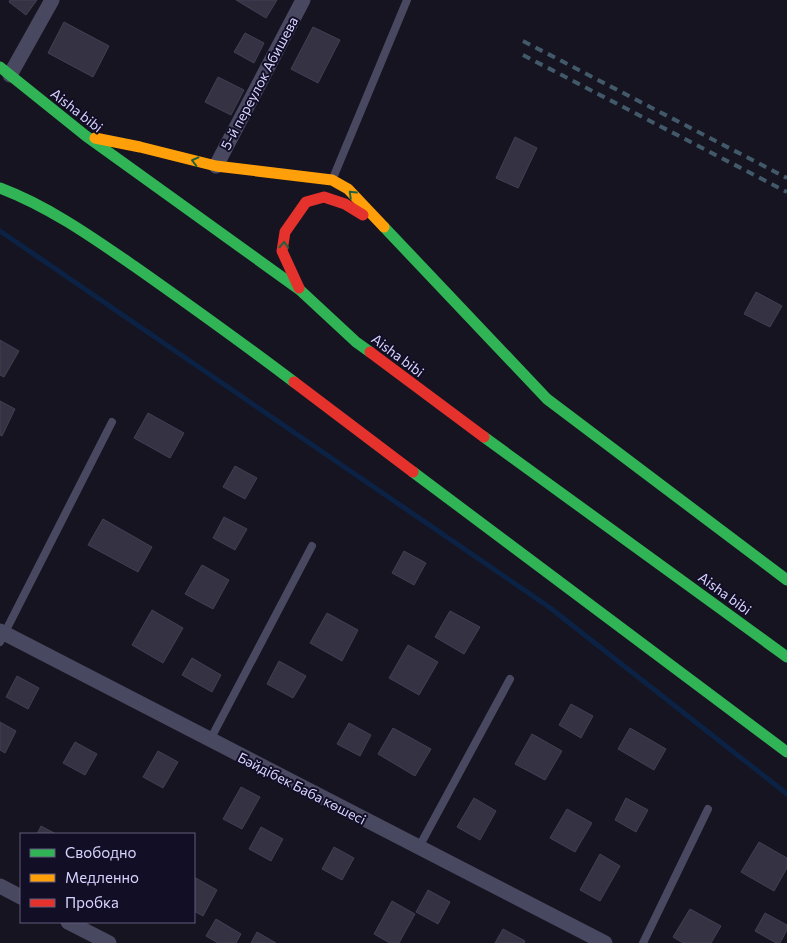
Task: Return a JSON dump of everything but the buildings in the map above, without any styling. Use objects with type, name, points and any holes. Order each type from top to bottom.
[{"type":"main road","name":"Aisha bibi","points":[[3,73],[23,86],[86,136],[300,290],[356,342],[434,401],[787,657]]},
{"type":"main road","points":[[86,136],[216,166],[332,180],[348,189],[547,399],[787,580]]},
{"type":"main road","points":[[0,188],[21,196],[86,233],[202,314],[787,752]]},
{"type":"main road","points":[[300,290],[282,251],[285,232],[306,202],[324,197],[345,204],[385,229]]},
{"type":"street","points":[[3,73],[52,0]]},
{"type":"street","name":"5-й переулок Абишева","points":[[216,166],[303,0]]},
{"type":"street","name":"Бәйдібек Баба көшесі","points":[[2,635],[605,943]]},
{"type":"street","points":[[0,886],[20,896]]},
{"type":"street","points":[[70,923],[109,943]]},
{"type":"lane","points":[[332,180],[407,0]]},
{"type":"lane","points":[[2,635],[112,422]]},
{"type":"lane","points":[[210,740],[312,546]]},
{"type":"lane","points":[[419,847],[510,679]]},
{"type":"lane","points":[[643,943],[708,809]]},
{"type":"waterway","points":[[0,231],[549,607],[787,794]]},
{"type":"railway","points":[[523,41],[787,178]]},
{"type":"railway","points":[[523,55],[787,192]]},
{"type":"traffic: fast","points":[[0,67],[86,136],[300,290],[356,342],[370,352]]},
{"type":"traffic: fast","points":[[0,188],[18,195],[86,233],[294,382]]},
{"type":"traffic: fast","points":[[384,227],[547,399],[787,580]]},
{"type":"traffic: fast","points":[[484,437],[787,657]]},
{"type":"traffic: fast","points":[[413,472],[787,752]]},
{"type":"traffic: slow","points":[[95,138],[216,166],[332,180],[348,189],[384,227]]},
{"type":"traffic: jam","points":[[299,288],[282,251],[285,232],[306,202],[324,197],[345,204],[363,215]]},
{"type":"traffic: jam","points":[[370,352],[484,437]]},
{"type":"traffic: jam","points":[[294,382],[413,472]]}]
